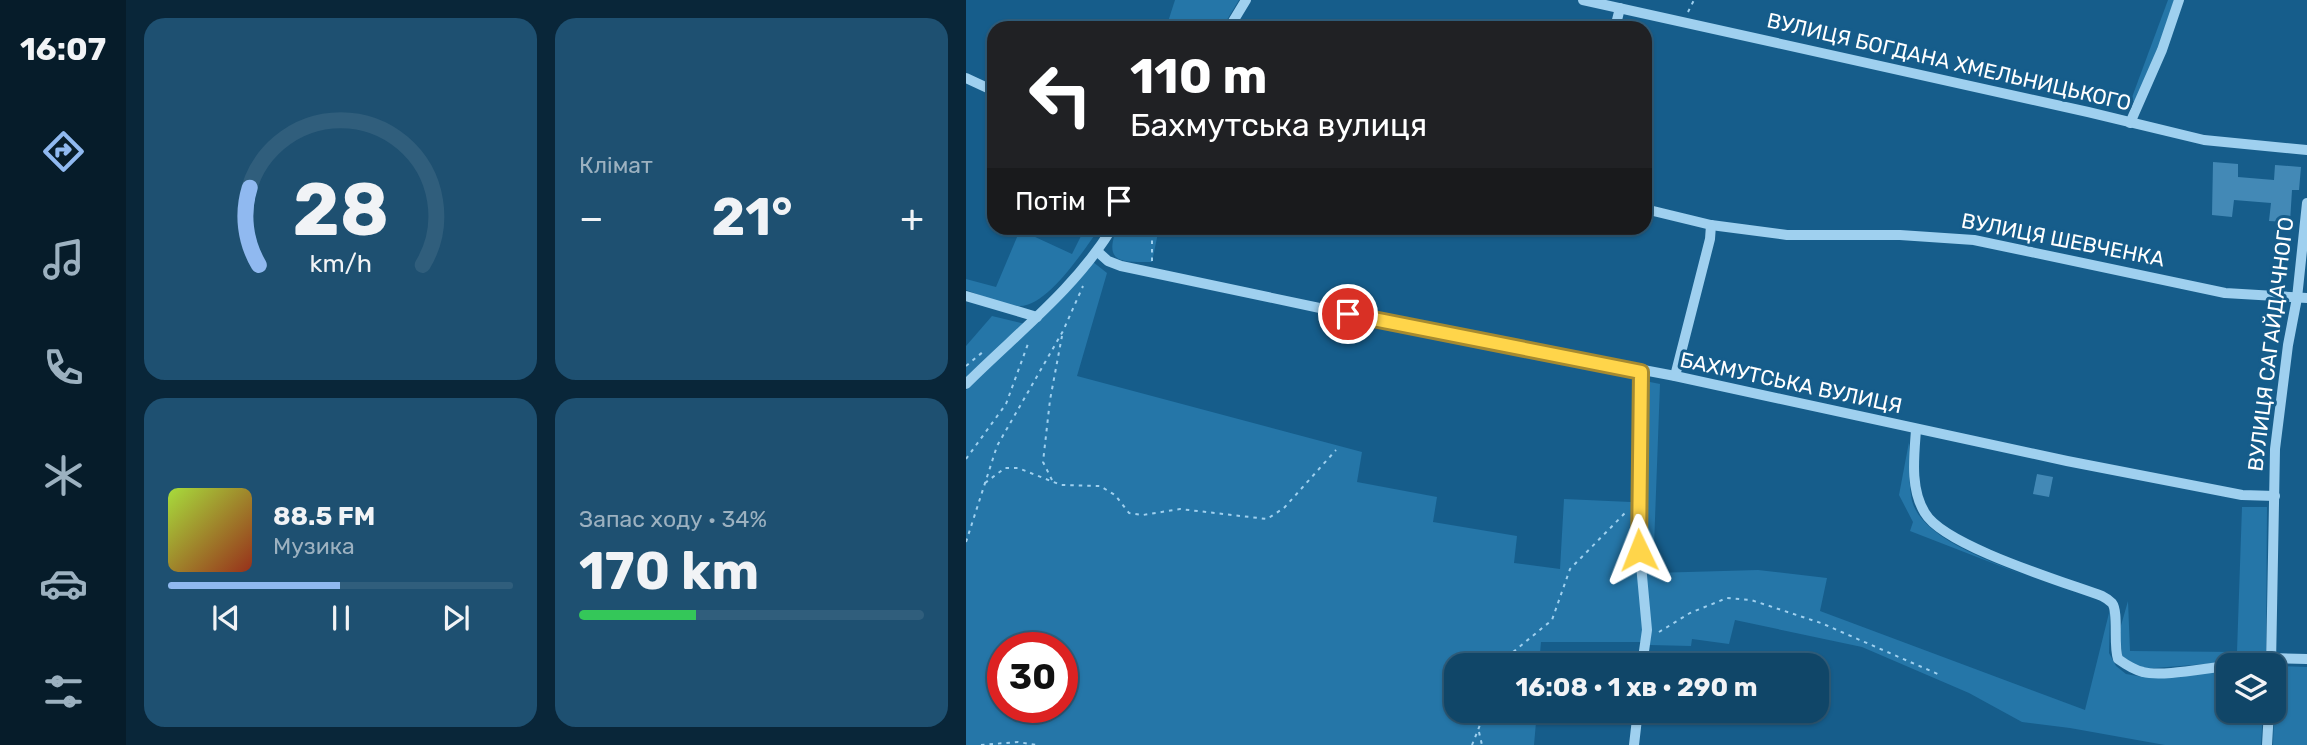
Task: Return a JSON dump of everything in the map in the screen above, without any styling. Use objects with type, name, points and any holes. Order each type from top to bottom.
[{"type":"street","points":[[1233,21],[1246,0]]},
{"type":"street","name":"ВУЛИЦЯ БОГДАНА ХМЕЛЬНИЦЬКОГО","points":[[1583,0],[2074,108],[2204,140],[2307,150]]},
{"type":"street","points":[[2130,123],[2162,50],[2179,0]]},
{"type":"street","points":[[1617,21],[1620,8]]},
{"type":"street","points":[[966,78],[987,88]]},
{"type":"street","name":"ВУЛИЦЯ САГАЙДАЧНОГО","points":[[2271,653],[2274,449],[2288,345],[2302,298],[2307,203]]},
{"type":"street","name":"ВУЛИЦЯ ШЕВЧЕНКА","points":[[1652,211],[1711,225],[1787,235],[1900,235],[1975,240],[2225,293],[2302,298]]},
{"type":"street","points":[[1675,376],[1710,239],[1711,225]]},
{"type":"street","points":[[966,384],[1037,317],[1098,252],[1108,235]]},
{"type":"street","name":"БАХМУТСЬКА ВУЛИЦЯ","points":[[1098,252],[1108,261],[1152,272],[1641,372],[1675,376],[1916,430],[2242,495],[2275,496]]},
{"type":"street","points":[[966,296],[1037,317]]},
{"type":"street","points":[[1641,372],[1638,499],[1640,568],[1647,610],[1644,653]]},
{"type":"street","points":[[1916,430],[1916,486],[1923,512],[1944,533],[1991,555],[2102,596],[2113,603],[2114,649],[2118,659],[2132,668],[2143,673],[2157,673],[2216,667]]},
{"type":"street","points":[[2286,661],[2307,659]]},
{"type":"street","points":[[1634,745],[1637,723]]},
{"type":"street","points":[[2267,745],[2268,723]]},
{"type":"path","points":[[1682,22],[1693,0]]},
{"type":"path","points":[[1152,235],[1152,272]]},
{"type":"path","points":[[966,542],[997,446],[1063,331],[1083,285]]},
{"type":"path","points":[[1054,482],[1043,462],[1050,400],[1063,331]]},
{"type":"path","points":[[966,459],[1006,404],[1031,336]]},
{"type":"path","points":[[985,483],[1005,468],[1018,468],[1061,485],[1100,486],[1115,495],[1129,513],[1143,515],[1180,509],[1268,519],[1284,508],[1336,450]]},
{"type":"path","points":[[1512,653],[1552,620],[1570,569],[1638,499]]},
{"type":"path","points":[[1646,640],[1690,613],[1727,598],[1752,600],[1821,623],[1940,675]]},
{"type":"path","points":[[1472,745],[1482,723]]},
{"type":"path","points":[[1479,731],[1482,745]]},
{"type":"path","points":[[981,745],[1018,742],[1036,745]]},
{"type":"shaded area","points":[[1175,0],[1239,0],[1226,21],[1168,21]]},
{"type":"shaded area","points":[[2168,0],[2174,0],[2160,44],[2135,102],[2131,100]]},
{"type":"shaded area","points":[[1018,235],[1031,235],[1072,254],[1082,235],[1095,235],[1053,287],[1030,304],[1007,304],[966,290],[966,279],[996,287]]},
{"type":"shaded area","points":[[1115,235],[1158,235],[1152,262],[1132,262],[1118,258],[1112,248]]},
{"type":"shaded area","points":[[1093,262],[1107,273],[1077,376],[1362,452],[1357,482],[1437,497],[1433,522],[1517,536],[1514,563],[1560,569],[1564,499],[1631,502],[1642,642],[1541,642],[1540,653],[1444,653],[1444,723],[1536,723],[1534,745],[966,745],[966,390]]},
{"type":"shaded area","points":[[992,316],[1025,324],[966,380],[966,346]]},
{"type":"shaded area","points":[[1645,381],[1660,384],[1653,573],[1758,570],[1827,578],[1820,611],[2085,710],[2110,609],[2109,653],[2116,666],[2126,674],[2143,677],[2216,669],[2216,723],[2262,723],[2261,745],[2165,745],[2022,722],[1969,693],[1862,647],[1735,620],[1729,644],[1692,639],[1691,646],[1650,645],[1650,614],[1643,554]]},
{"type":"shaded area","points":[[1909,442],[1911,494],[1918,515],[1944,538],[1961,548],[2026,576],[1910,531],[1913,522],[1899,495]]},
{"type":"shaded area","points":[[2242,507],[2267,507],[2266,652],[2216,653],[2216,663],[2142,669],[2122,656],[2120,629],[2128,601],[2130,651],[2237,652]]},
{"type":"shaded area","points":[[2286,666],[2307,667],[2307,745],[2273,745],[2274,723],[2286,723]]},
{"type":"building","points":[[2213,162],[2238,164],[2238,177],[2274,180],[2275,165],[2301,167],[2299,190],[2292,190],[2290,222],[2269,221],[2271,203],[2234,200],[2232,217],[2212,215]]},
{"type":"building","points":[[2037,474],[2053,477],[2049,497],[2033,494]]},
{"type":"route","points":[[1348,314],[1641,372],[1639,550]]}]
